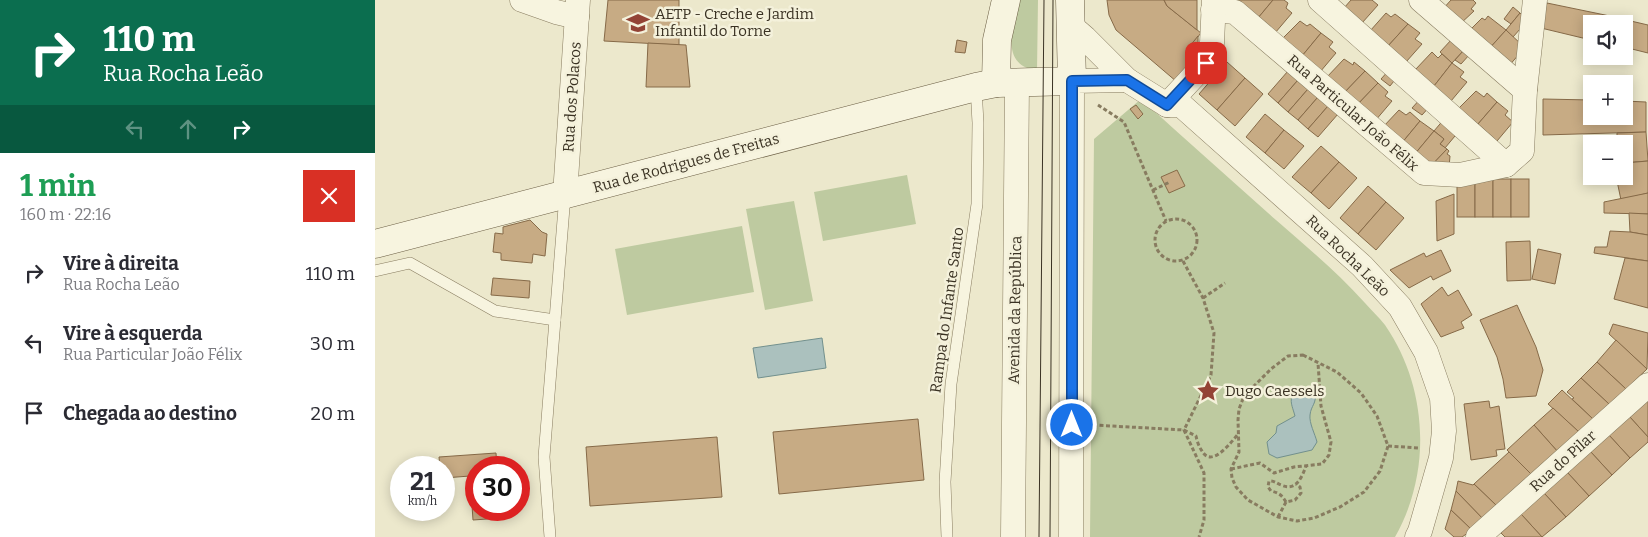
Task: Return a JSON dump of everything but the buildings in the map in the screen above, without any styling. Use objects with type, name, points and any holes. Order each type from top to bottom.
[{"type":"main road","name":"Avenida da República","points":[[996,84],[997,40],[1006,0]]},
{"type":"main road","points":[[996,84],[1072,81],[1070,13]]},
{"type":"main road","name":"Rua de Rodrigues de Freitas","points":[[375,244],[996,84]]},
{"type":"street","points":[[522,0],[556,12],[578,8]]},
{"type":"street","points":[[1320,0],[1507,165],[1521,151],[1528,5]]},
{"type":"street","points":[[1421,0],[1525,90]]},
{"type":"street","name":"Rua Particular João Félix","points":[[1167,105],[1206,63],[1212,43],[1214,5],[1235,12],[1423,173],[1460,175],[1507,165]]},
{"type":"street","name":"Rua dos Polacos","points":[[565,195],[578,8]]},
{"type":"street","name":"Rua Rocha Leão","points":[[1070,13],[1085,38],[1127,80],[1167,105],[1181,105],[1362,266],[1400,307],[1426,352],[1443,398],[1444,431],[1441,458],[1421,531],[1417,537]]},
{"type":"street","points":[[1071,537],[1072,81],[1127,80]]},
{"type":"street","name":"Avenida da República","points":[[996,84],[1013,537]]},
{"type":"street","name":"Rua do Pilar","points":[[1478,537],[1648,385]]},
{"type":"street","points":[[1432,537],[1442,516],[1448,495],[1451,469],[1441,458]]},
{"type":"lane","name":"Rampa do Infante Santo","points":[[947,537],[945,482],[951,384],[977,204],[978,123],[996,84]]},
{"type":"lane","points":[[550,537],[544,457],[565,195]]},
{"type":"lane","points":[[375,271],[410,263],[495,311],[555,320]]},
{"type":"path","points":[[1124,122],[1166,221]]},
{"type":"path","points":[[1153,190],[1170,182]]},
{"type":"path","points":[[1180,219],[1186,221],[1196,231],[1198,238],[1194,252],[1183,260],[1169,261],[1158,252],[1155,238],[1156,231],[1166,221],[1180,219]]},
{"type":"path","points":[[1183,260],[1203,298],[1214,333],[1211,375],[1184,430]]},
{"type":"path","points":[[1203,298],[1225,283]]},
{"type":"path","points":[[1288,356],[1303,356],[1337,372],[1361,392],[1377,416],[1388,446],[1381,471],[1364,492],[1340,507],[1314,518],[1297,521],[1277,517],[1248,500],[1236,487],[1231,478],[1231,469],[1239,452],[1239,433],[1239,409],[1244,396],[1271,369],[1288,356]]},
{"type":"path","points":[[1231,469],[1260,463],[1274,473],[1322,464],[1329,455],[1331,442],[1321,406],[1317,362]]},
{"type":"path","points":[[1091,425],[1184,430],[1196,436],[1202,453],[1208,456],[1217,456],[1222,453],[1239,433]]},
{"type":"path","points":[[1184,430],[1204,473],[1204,520],[1199,537]]},
{"type":"path","points":[[1388,446],[1427,448],[1441,458]]},
{"type":"path","points":[[1277,517],[1285,502],[1283,496],[1278,492],[1271,491],[1269,481],[1289,487],[1296,484],[1302,478],[1306,466]]},
{"type":"path","points":[[1285,502],[1295,500],[1301,493],[1300,487],[1296,484]]},
{"type":"green space","points":[[1019,0],[1038,0],[1037,71],[1025,67],[1017,61],[1013,53],[1011,43],[1012,32]]},
{"type":"green space","points":[[1141,99],[1344,281],[1383,322],[1399,349],[1410,375],[1417,402],[1420,430],[1419,458],[1415,485],[1407,512],[1395,537],[1090,537],[1094,139]]},
{"type":"green space","points":[[907,175],[916,224],[823,241],[814,192]]},
{"type":"green space","points":[[794,201],[813,301],[765,310],[746,209]]},
{"type":"green space","points":[[742,226],[754,292],[627,315],[615,249]]},
{"type":"water","points":[[822,338],[826,368],[758,378],[753,348]]},
{"type":"water","points":[[1298,390],[1315,392],[1310,418],[1317,442],[1312,450],[1277,458],[1269,454],[1267,442],[1276,433],[1277,426],[1295,416],[1291,398]]},
{"type":"tram line","points":[[1039,537],[1044,0]]},
{"type":"tram line","points":[[1050,537],[1053,0]]},
{"type":"place","name":"AETP - Creche e Jardim Infantil do Torne","points":[[638,23]]},
{"type":"place","name":"Dugo Caessels","points":[[1208,391]]},
{"type":"route","points":[[1072,425],[1072,81],[1127,80],[1167,105],[1206,63]]}]
